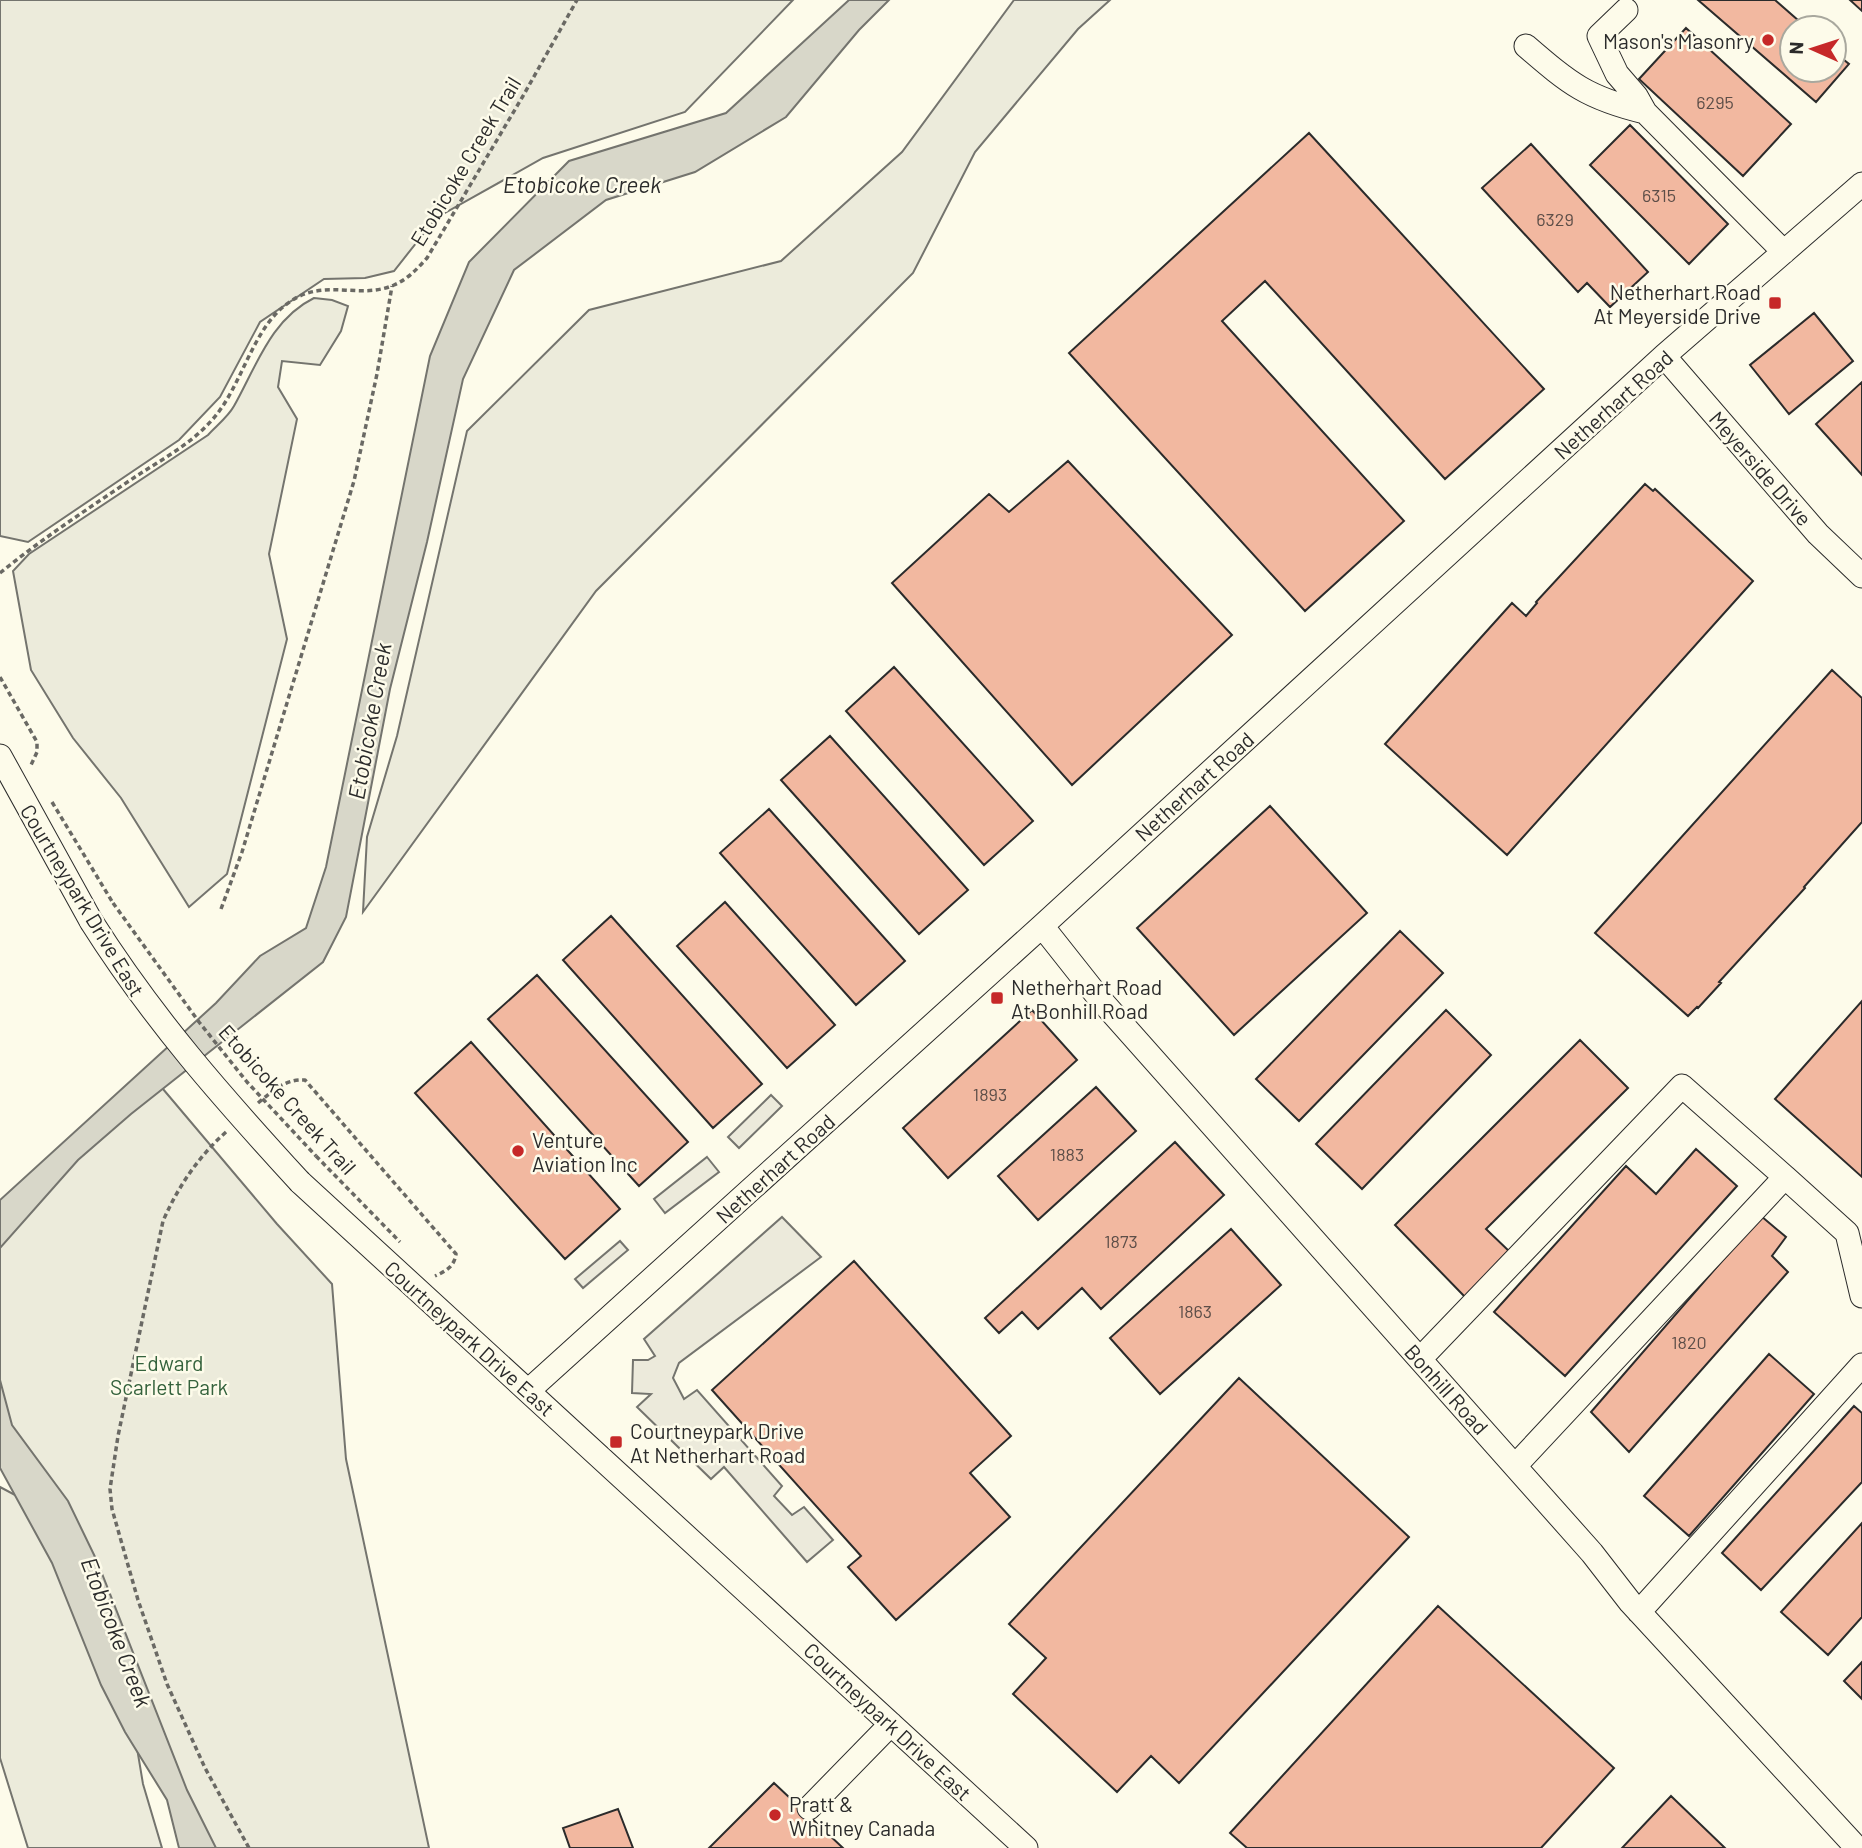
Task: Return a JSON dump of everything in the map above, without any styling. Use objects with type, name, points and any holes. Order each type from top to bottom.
[{"type":"street","points":[[1626,10],[1599,36],[1617,74],[1636,96],[1645,112],[1784,252]]},
{"type":"street","points":[[1526,46],[1585,93],[1645,112]]},
{"type":"street","name":"Netherhart Road","points":[[528,1391],[1042,926],[1664,356],[1862,184]]},
{"type":"street","name":"Meyerside Drive","points":[[1664,356],[1818,534],[1862,576]]},
{"type":"street","name":"Courtneypark Drive East","points":[[0,756],[91,921],[125,974],[192,1063],[300,1182],[1026,1848]]},
{"type":"street","name":"Bonhill Road","points":[[1042,926],[1099,998],[1592,1553],[1639,1612],[1857,1848]]},
{"type":"street","points":[[1420,1359],[1682,1086],[1847,1233],[1862,1296]]},
{"type":"street","points":[[1515,1466],[1785,1177]]},
{"type":"street","points":[[1639,1612],[1862,1365]]},
{"type":"street","points":[[809,1808],[891,1724]]},
{"type":"path","name":"Etobicoke Creek Trail","points":[[392,286],[412,274],[427,258],[577,0]]},
{"type":"path","points":[[0,573],[37,542],[187,443],[212,420],[231,394],[274,316],[288,303],[305,292],[324,288],[363,290],[392,286],[377,374],[354,481],[242,852],[221,909]]},
{"type":"path","points":[[0,677],[37,742],[37,752],[31,764],[33,771]]},
{"type":"path","name":"Etobicoke Creek Trail","points":[[47,793],[113,903],[199,1022],[247,1082],[407,1249]]},
{"type":"path","name":"Etobicoke Creek Trail","points":[[276,1087],[292,1079],[305,1080],[456,1254],[455,1261],[448,1270],[434,1276]]},
{"type":"path","points":[[222,1136],[194,1166],[163,1222],[118,1436],[110,1489],[128,1567],[167,1684],[205,1768],[249,1848]]},
{"type":"green space","points":[[0,0],[793,0],[685,112],[543,158],[436,218],[394,271],[365,278],[324,279],[260,322],[220,397],[179,440],[28,542],[0,536]]},
{"type":"green space","points":[[1014,0],[1110,0],[1078,29],[975,152],[913,273],[596,591],[363,912],[367,837],[397,736],[467,431],[589,310],[781,261],[902,152]]},
{"type":"green space","points":[[314,298],[332,300],[348,306],[341,331],[320,365],[282,361],[278,387],[297,419],[269,554],[287,639],[227,874],[189,907],[121,798],[73,738],[31,670],[13,571],[29,554],[208,435],[231,410],[266,345],[286,318]]},
{"type":"green space","name":"Edward Scarlett Park","points":[[152,1076],[277,1224],[332,1284],[346,1459],[429,1848],[199,1848],[0,1436],[0,1228]]},
{"type":"green space","points":[[0,1487],[34,1505],[135,1736],[143,1784],[162,1848],[28,1848],[0,1758]]},
{"type":"shaded area","points":[[771,1095],[782,1106],[739,1148],[728,1137]]},
{"type":"shaded area","points":[[707,1157],[719,1172],[665,1213],[654,1199]]},
{"type":"shaded area","points":[[782,1217],[821,1257],[679,1363],[673,1378],[684,1399],[697,1390],[782,1486],[774,1496],[792,1515],[804,1507],[833,1540],[807,1562],[724,1467],[711,1479],[637,1407],[651,1394],[632,1393],[633,1360],[648,1360],[655,1356],[644,1339]]},
{"type":"shaded area","points":[[620,1241],[628,1250],[583,1288],[575,1279]]},
{"type":"water","name":"Etobicoke Creek","points":[[849,0],[889,0],[859,30],[786,117],[695,172],[606,200],[514,270],[463,379],[427,542],[390,689],[346,917],[323,962],[131,1114],[78,1160],[0,1248],[0,1200],[216,1003],[260,956],[306,928],[326,867],[430,356],[469,262],[569,161],[726,113]]},
{"type":"water","name":"Etobicoke Creek","points":[[0,1380],[12,1425],[68,1501],[97,1561],[187,1790],[216,1848],[179,1848],[167,1800],[125,1732],[101,1685],[52,1563],[0,1468]]},
{"type":"building","name":"Mason's Masonry","points":[[1698,0],[1775,0],[1791,14],[1778,14],[1778,69]]},
{"type":"building","points":[[1850,0],[1862,0],[1862,11]]},
{"type":"building","points":[[1686,28],[1791,124],[1743,176],[1639,79]]},
{"type":"building","name":"Mason's Masonry","points":[[1795,84],[1832,84],[1816,102]]},
{"type":"building","points":[[1630,125],[1728,224],[1689,264],[1590,165]]},
{"type":"building","points":[[1309,133],[1544,389],[1445,479],[1265,281],[1222,321],[1404,521],[1305,611],[1069,353]]},
{"type":"building","points":[[1531,144],[1648,272],[1610,307],[1587,283],[1578,292],[1482,188]]},
{"type":"building","points":[[1814,313],[1853,361],[1789,414],[1750,365]]},
{"type":"building","points":[[1862,382],[1862,475],[1816,424]]},
{"type":"building","points":[[1068,461],[1232,635],[1072,785],[892,583],[989,494],[1009,512]]},
{"type":"building","points":[[1645,484],[1653,491],[1655,489],[1753,581],[1507,855],[1385,744],[1512,603],[1526,616]]},
{"type":"building","points":[[894,667],[1033,821],[984,865],[846,711]]},
{"type":"building","points":[[1832,670],[1862,698],[1862,822],[1719,982],[1721,983],[1688,1016],[1595,933]]},
{"type":"building","points":[[830,736],[968,890],[919,934],[781,780]]},
{"type":"building","points":[[1270,806],[1367,913],[1234,1035],[1137,928]]},
{"type":"building","points":[[769,809],[905,961],[856,1005],[720,853]]},
{"type":"building","points":[[725,902],[835,1025],[787,1068],[677,946]]},
{"type":"building","points":[[611,916],[762,1084],[713,1128],[563,960]]},
{"type":"building","points":[[1400,931],[1443,973],[1299,1121],[1256,1079]]},
{"type":"building","points":[[537,975],[688,1142],[639,1186],[488,1019]]},
{"type":"building","points":[[1862,1001],[1862,1177],[1775,1099]]},
{"type":"building","points":[[1032,1010],[1077,1060],[948,1178],[903,1128]]},
{"type":"building","points":[[1446,1010],[1491,1055],[1362,1189],[1316,1144]]},
{"type":"building","points":[[1580,1040],[1628,1088],[1486,1229],[1511,1253],[1466,1298],[1395,1225]]},
{"type":"building","name":"Venture Aviation Inc","points":[[471,1042],[620,1209],[565,1259],[415,1093]]},
{"type":"building","points":[[1096,1087],[1136,1131],[1038,1220],[998,1176]]},
{"type":"building","points":[[1175,1142],[1224,1195],[1101,1309],[1082,1288],[1038,1329],[1022,1312],[999,1333],[985,1318]]},
{"type":"building","points":[[1696,1149],[1737,1186],[1565,1376],[1494,1312],[1626,1166],[1656,1194]]},
{"type":"building","points":[[1761,1216],[1786,1237],[1772,1256],[1788,1272],[1629,1452],[1591,1412]]},
{"type":"building","points":[[1231,1229],[1281,1285],[1160,1394],[1110,1338]]},
{"type":"building","points":[[854,1261],[1011,1436],[970,1473],[1010,1517],[896,1620],[848,1567],[861,1556],[712,1390]]},
{"type":"building","points":[[1769,1354],[1814,1394],[1689,1536],[1644,1496]]},
{"type":"building","points":[[1239,1378],[1409,1537],[1179,1783],[1151,1756],[1117,1792],[1013,1694],[1046,1658],[1009,1624]]},
{"type":"building","points":[[1854,1406],[1862,1413],[1862,1482],[1761,1590],[1722,1553]]},
{"type":"building","points":[[1862,1523],[1862,1617],[1828,1655],[1781,1612]]},
{"type":"building","points":[[1438,1606],[1614,1768],[1541,1848],[1247,1848],[1230,1833]]},
{"type":"building","points":[[1862,1662],[1862,1699],[1844,1681]]},
{"type":"building","name":"Pratt & Whitney Canada","points":[[774,1783],[843,1848],[709,1848]]},
{"type":"building","points":[[1671,1796],[1725,1848],[1622,1848]]},
{"type":"building","points":[[618,1809],[633,1848],[570,1848],[563,1828]]},
{"type":"place","name":"Mason's Masonry","points":[[1768,40]]},
{"type":"place","name":"Netherhart Road At Meyerside Drive","points":[[1775,303]]},
{"type":"place","name":"Netherhart Road At Bonhill Road","points":[[997,998]]},
{"type":"place","name":"Venture Aviation Inc","points":[[518,1151]]},
{"type":"place","name":"Courtneypark Drive At Netherhart Road","points":[[616,1442]]},
{"type":"place","name":"Pratt & Whitney Canada","points":[[775,1815]]}]
